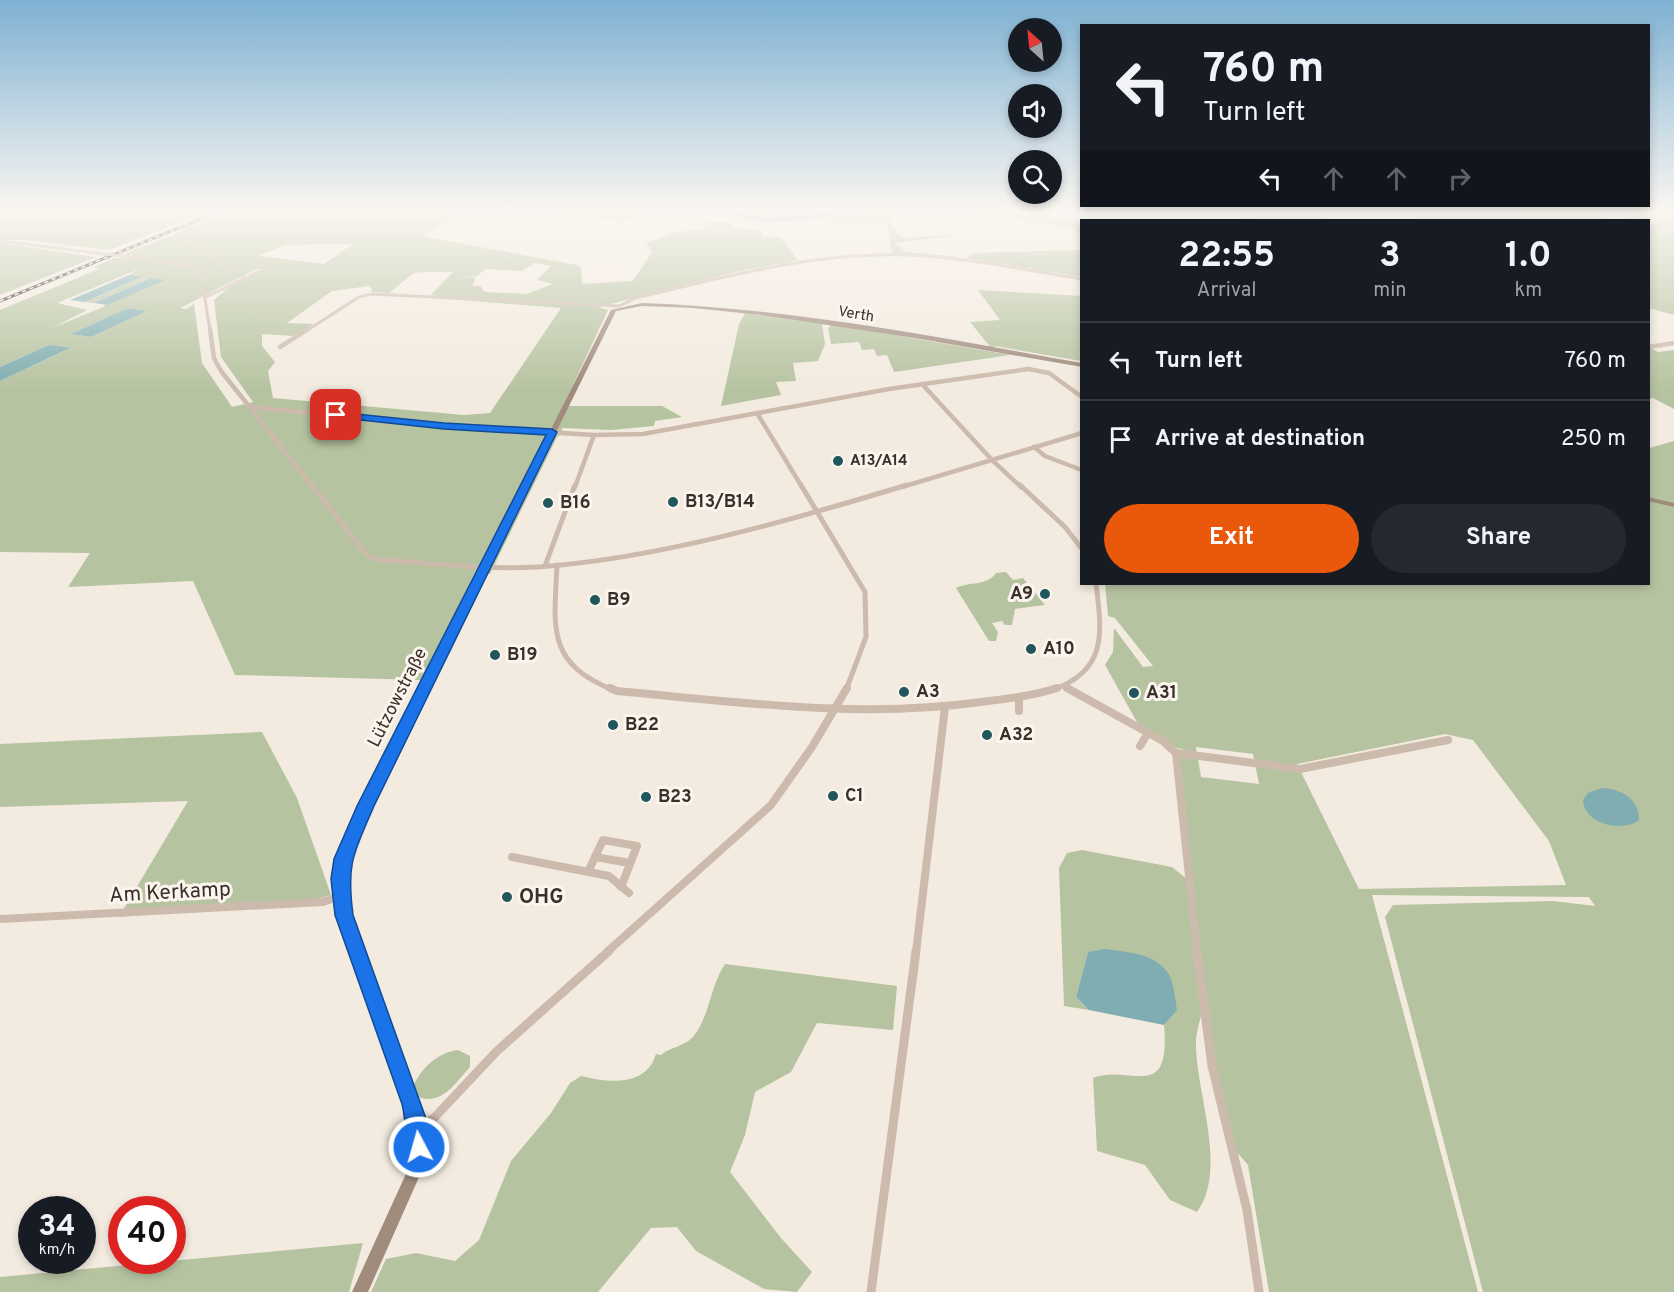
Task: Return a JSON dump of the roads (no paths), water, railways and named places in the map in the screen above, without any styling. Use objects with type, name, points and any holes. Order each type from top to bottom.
[{"type":"street","points":[[195,269],[201,274],[206,297],[215,362],[369,558],[546,566],[669,546],[818,512],[1080,434]]},
{"type":"street","points":[[235,269],[245,278]]},
{"type":"street","points":[[619,306],[636,298],[765,269]]},
{"type":"street","points":[[1023,269],[1080,279]]},
{"type":"street","points":[[206,297],[262,270]]},
{"type":"street","name":"Verth","points":[[280,347],[354,300],[371,294],[720,309],[806,320],[1080,365]]},
{"type":"street","name":"Lützowstraße","points":[[360,1292],[417,1166],[418,1127],[344,915],[339,879],[347,844],[552,432],[614,310],[619,306]]},
{"type":"street","points":[[1650,347],[1674,343]]},
{"type":"street","points":[[250,407],[444,426],[594,435],[643,434],[922,384],[1039,369],[1049,373],[1080,396]]},
{"type":"street","points":[[922,384],[992,460],[1065,527],[1080,546]]},
{"type":"street","points":[[418,1127],[433,1119],[497,1051],[771,805],[804,761],[858,661],[866,638],[868,615],[865,592],[757,413]]},
{"type":"street","points":[[546,566],[594,435]]},
{"type":"street","points":[[1034,447],[1046,456],[1079,469]]},
{"type":"street","points":[[1650,499],[1674,505]]},
{"type":"street","points":[[557,565],[554,630],[557,644],[567,663],[596,685],[617,692],[833,710],[945,707],[1019,698],[1062,686],[1083,673],[1100,648],[1100,616],[1096,585]]},
{"type":"street","points":[[1062,686],[1163,741],[1176,753],[1300,769],[1448,740]]},
{"type":"street","points":[[1019,698],[1020,711]]},
{"type":"street","points":[[871,1292],[912,988],[945,707]]},
{"type":"street","points":[[1140,746],[1148,733]]},
{"type":"street","points":[[1176,753],[1189,891],[1212,1066],[1247,1210],[1260,1292]]},
{"type":"street","points":[[588,872],[603,840],[637,846],[621,887]]},
{"type":"street","points":[[595,856],[630,862]]},
{"type":"street","points":[[512,857],[609,876],[629,893]]},
{"type":"street","name":"Am Kerkamp","points":[[0,919],[323,902],[340,896]]},
{"type":"water","points":[[129,275],[143,277],[84,302],[70,300]]},
{"type":"water","points":[[151,278],[165,280],[107,305],[94,303]]},
{"type":"water","points":[[128,308],[147,311],[91,337],[71,334]]},
{"type":"water","points":[[49,345],[70,348],[0,381],[0,367]]},
{"type":"water","points":[[1602,788],[1616,790],[1628,796],[1636,806],[1639,820],[1632,824],[1614,826],[1605,824],[1590,815],[1583,800],[1588,793]]},
{"type":"water","points":[[1104,949],[1130,952],[1147,957],[1162,966],[1168,973],[1177,1010],[1164,1025],[1089,1010],[1076,997],[1088,952]]},
{"type":"railway","points":[[0,301],[78,269]]},
{"type":"place","name":"A13/A14","points":[[838,461]]},
{"type":"place","name":"B13/B14","points":[[673,502]]},
{"type":"place","name":"B16","points":[[548,503]]},
{"type":"place","name":"A9","points":[[1045,594]]},
{"type":"place","name":"B9","points":[[595,600]]},
{"type":"place","name":"A10","points":[[1031,649]]},
{"type":"place","name":"B19","points":[[495,655]]},
{"type":"place","name":"A3","points":[[904,692]]},
{"type":"place","name":"A31","points":[[1134,693]]},
{"type":"place","name":"B22","points":[[613,725]]},
{"type":"place","name":"A32","points":[[987,735]]},
{"type":"place","name":"C1","points":[[833,796]]},
{"type":"place","name":"B23","points":[[646,797]]},
{"type":"place","name":"OHG","points":[[507,897]]}]
